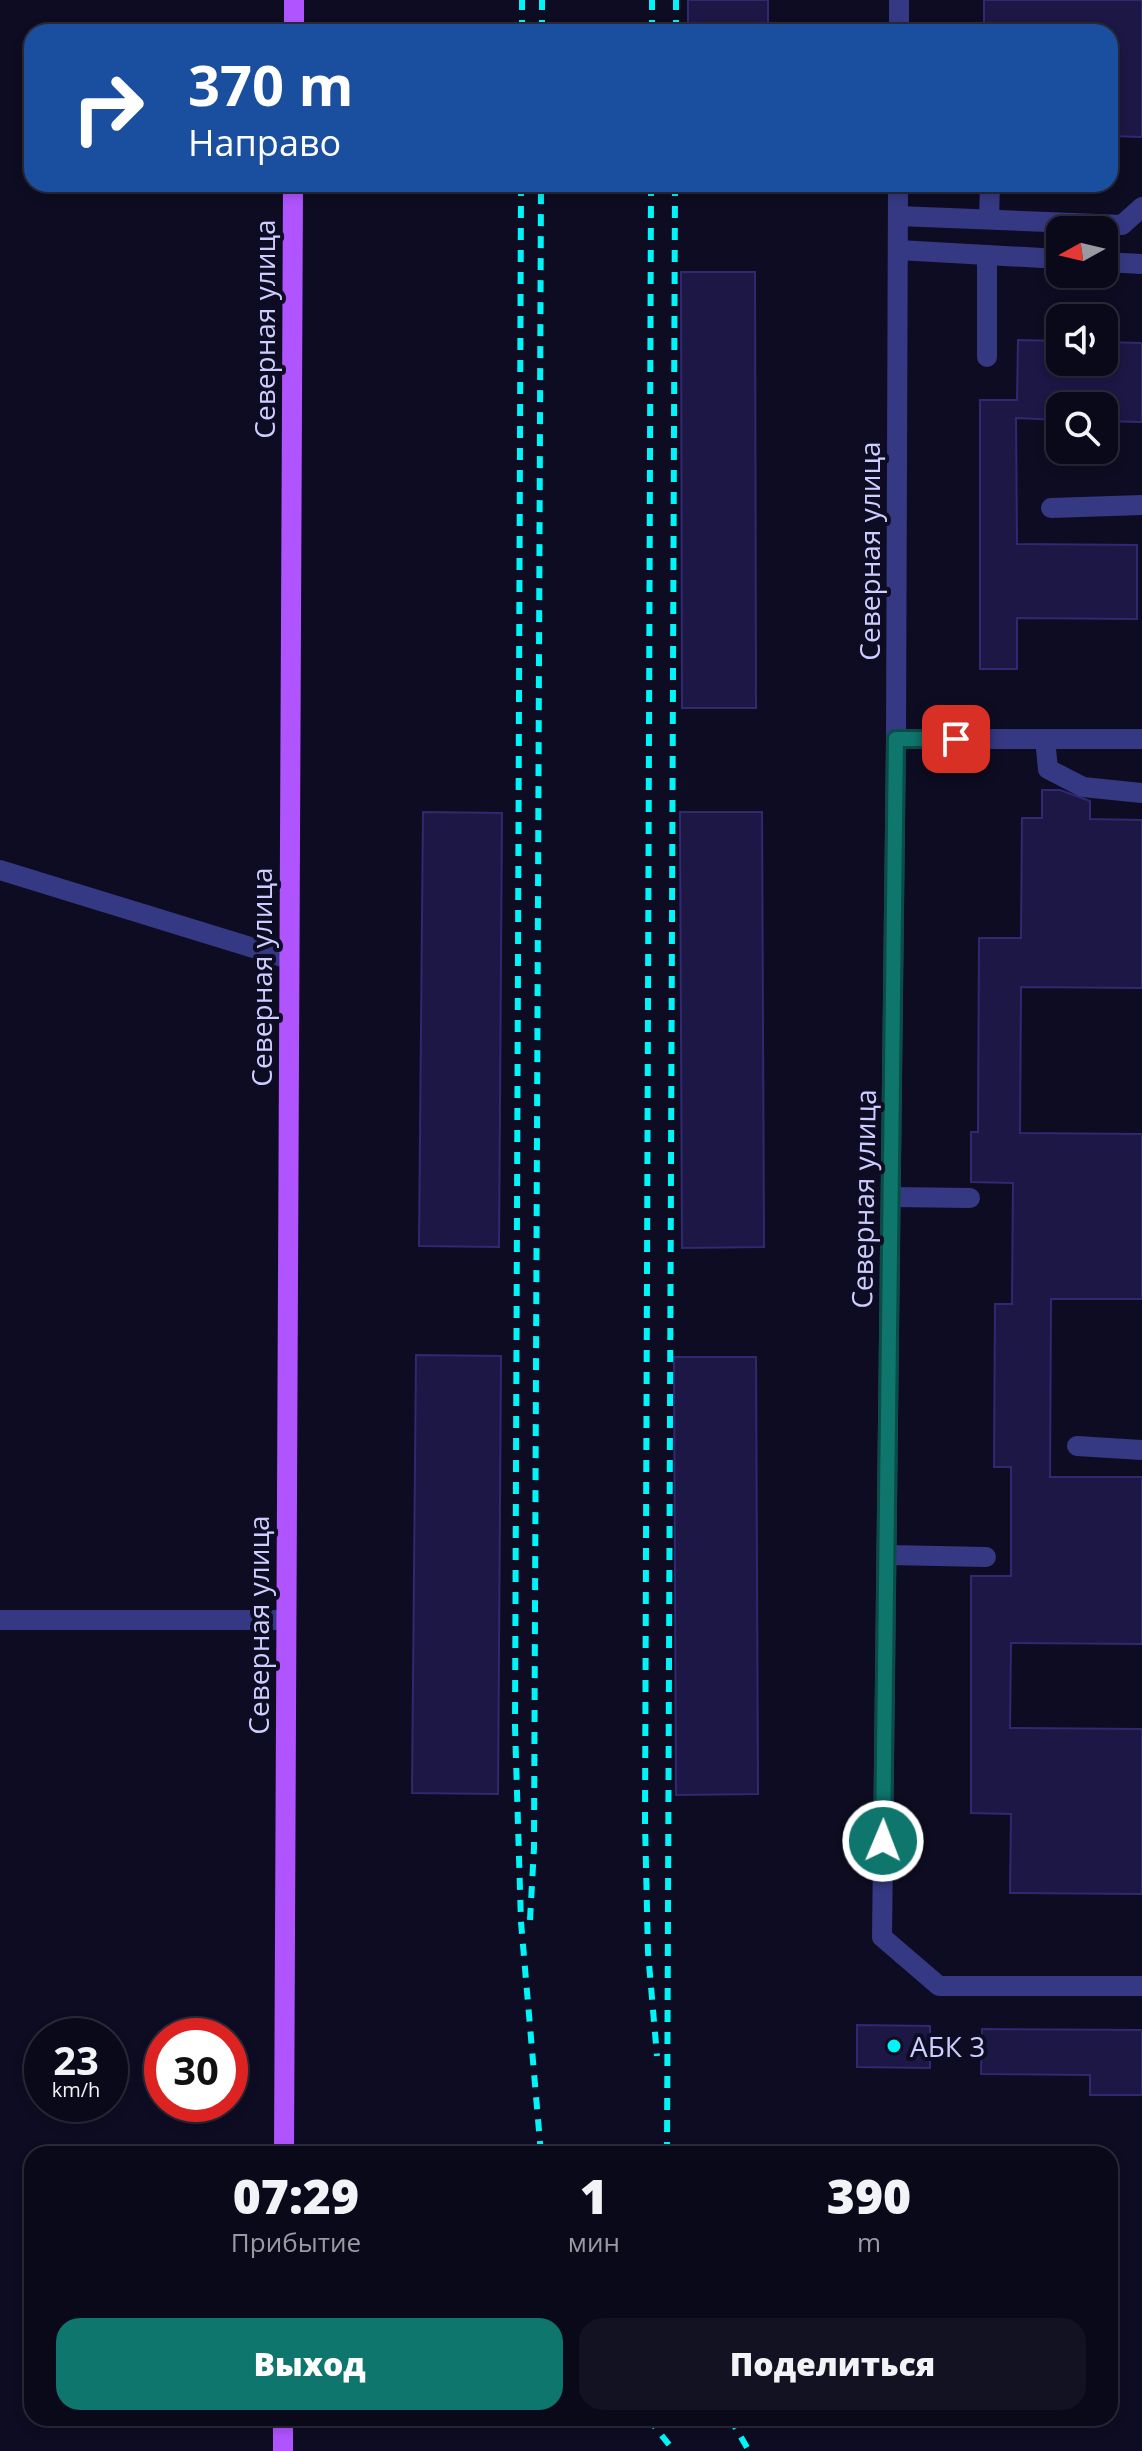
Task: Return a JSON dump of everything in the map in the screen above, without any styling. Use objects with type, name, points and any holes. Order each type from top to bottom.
[{"type":"main road","points":[[294,0],[294,24]]},
{"type":"main road","name":"Северная улица","points":[[284,2146],[293,192]]},
{"type":"main road","points":[[283,2426],[283,2451]]},
{"type":"street","points":[[899,0],[899,24]]},
{"type":"street","name":"Северная улица","points":[[898,192],[896,739],[882,1937],[939,1986],[1142,1986]]},
{"type":"street","points":[[989,219],[990,192]]},
{"type":"street","points":[[898,216],[1122,225],[1142,207]]},
{"type":"street","points":[[898,250],[1046,258]]},
{"type":"street","points":[[987,255],[987,357]]},
{"type":"street","points":[[1118,263],[1142,264]]},
{"type":"street","points":[[1051,508],[1142,505]]},
{"type":"street","points":[[896,739],[1142,739]]},
{"type":"street","points":[[1045,739],[1048,769],[1083,787],[1142,793]]},
{"type":"street","points":[[0,870],[289,959]]},
{"type":"street","points":[[891,1197],[970,1198]]},
{"type":"street","points":[[1077,1446],[1142,1450]]},
{"type":"street","points":[[888,1555],[986,1557]]},
{"type":"street","points":[[0,1620],[286,1620]]},
{"type":"building","points":[[688,0],[768,0],[768,24],[688,24]]},
{"type":"building","points":[[984,0],[1142,0],[1142,137],[1118,136],[1118,24],[984,24]]},
{"type":"building","points":[[681,272],[755,272],[756,708],[682,708]]},
{"type":"building","points":[[1018,340],[1046,341],[1046,376],[1118,376],[1118,342],[1142,343],[1142,422],[1118,421],[1118,392],[1046,392],[1046,419],[1016,418],[1017,544],[1137,545],[1137,619],[1017,618],[1017,669],[980,669],[980,400],[1017,400]]},
{"type":"building","points":[[1042,790],[1060,790],[1090,801],[1090,819],[1142,820],[1142,988],[1021,987],[1020,1133],[1142,1134],[1142,1299],[1051,1299],[1050,1477],[1142,1477],[1142,1644],[1011,1643],[1010,1728],[1142,1729],[1142,1894],[1010,1893],[1011,1814],[971,1813],[971,1576],[1011,1576],[1011,1467],[994,1467],[995,1304],[1012,1304],[1013,1183],[971,1182],[971,1132],[978,1132],[979,938],[1021,938],[1022,818],[1042,818]]},
{"type":"building","points":[[423,812],[502,813],[499,1247],[419,1246]]},
{"type":"building","points":[[680,812],[762,812],[764,1247],[682,1248]]},
{"type":"building","points":[[416,1355],[501,1356],[498,1794],[412,1793]]},
{"type":"building","points":[[674,1357],[756,1357],[758,1794],[676,1795]]},
{"type":"building","name":"АБК 3","points":[[857,2025],[930,2026],[930,2068],[857,2067]]},
{"type":"building","points":[[982,2029],[1142,2030],[1142,2095],[1090,2095],[1090,2075],[981,2074]]},
{"type":"railway","points":[[522,0],[522,24]]},
{"type":"railway","points":[[542,0],[542,24]]},
{"type":"railway","points":[[652,0],[652,24]]},
{"type":"railway","points":[[676,0],[676,24]]},
{"type":"railway","points":[[521,192],[515,1727],[521,1922],[540,2146]]},
{"type":"railway","points":[[530,1920],[534,1848],[541,192]]},
{"type":"railway","points":[[651,192],[645,1823],[648,1952],[657,2056]]},
{"type":"railway","points":[[667,2146],[675,192]]},
{"type":"railway","points":[[654,2426],[674,2451]]},
{"type":"railway","points":[[735,2426],[749,2451]]},
{"type":"place","name":"АБК 3","points":[[894,2046]]},
{"type":"route","points":[[883,1841],[896,739],[956,739]]}]
